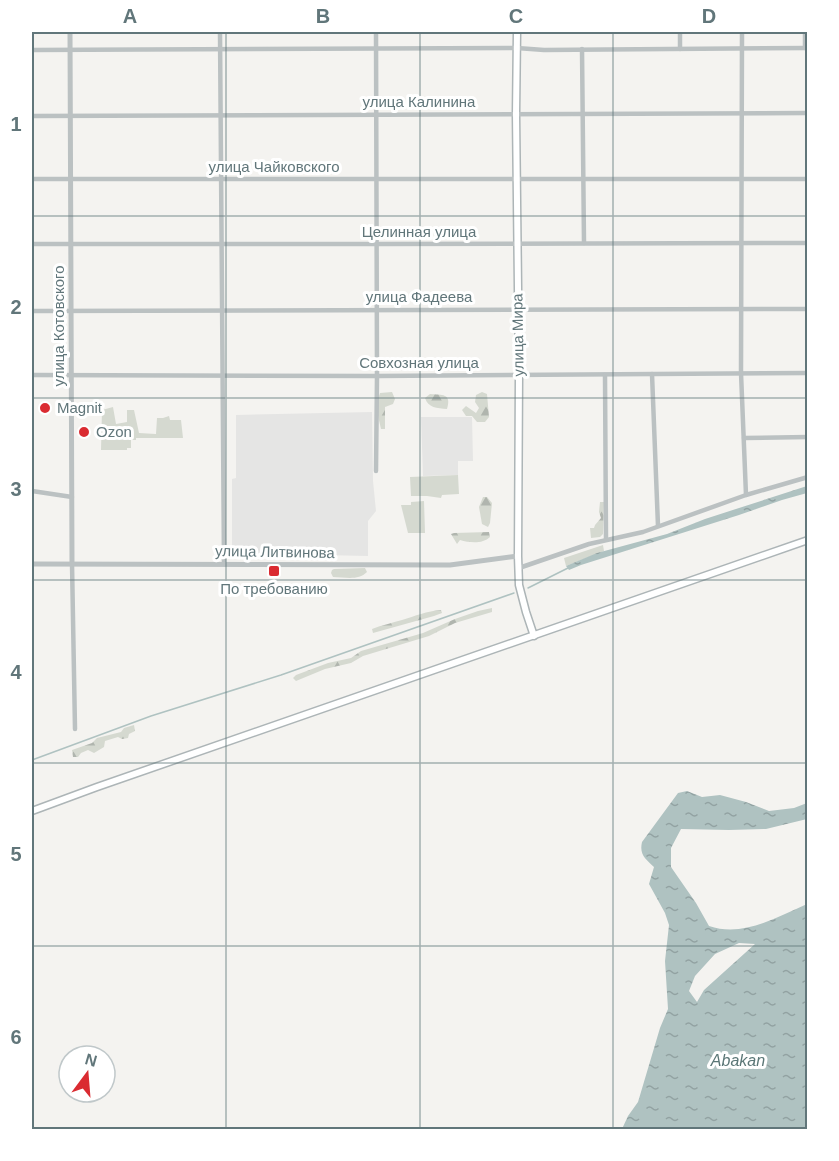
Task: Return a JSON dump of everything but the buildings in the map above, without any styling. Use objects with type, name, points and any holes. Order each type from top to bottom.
[{"type":"main road","name":"улица Мира","points":[[517,32],[518,556],[519,585],[534,636]]},
{"type":"main road","points":[[32,811],[807,540]]},
{"type":"street","name":"улица Котовского","points":[[70,32],[72,563],[75,729]]},
{"type":"street","points":[[220,32],[224,564]]},
{"type":"street","points":[[376,32],[376,471]]},
{"type":"street","points":[[680,32],[680,49]]},
{"type":"street","points":[[742,32],[741,373],[746,495]]},
{"type":"street","points":[[32,50],[806,48],[805,32]]},
{"type":"street","points":[[582,50],[584,243]]},
{"type":"street","name":"улица Калинина","points":[[32,116],[807,112]]},
{"type":"street","name":"улица Чайковского","points":[[32,179],[807,179]]},
{"type":"street","name":"Целинная улица","points":[[32,244],[807,243]]},
{"type":"street","name":"улица Фадеева","points":[[32,311],[807,309]]},
{"type":"street","name":"Совхозная улица","points":[[32,375],[377,376],[807,373]]},
{"type":"street","points":[[652,374],[658,526]]},
{"type":"street","points":[[605,375],[606,539]]},
{"type":"street","points":[[744,438],[807,437]]},
{"type":"street","points":[[519,568],[606,539],[644,532],[746,495],[807,477]]},
{"type":"street","points":[[32,491],[72,497]]},
{"type":"street","name":"улица Литвинова","points":[[32,564],[450,565],[518,556]]},
{"type":"shaded area","points":[[372,412],[376,511],[368,521],[368,556],[232,553],[232,479],[236,478],[236,415]]},
{"type":"shaded area","points":[[421,417],[472,417],[473,461],[458,461],[458,475],[423,476]]},
{"type":"green space","points":[[392,392],[395,399],[393,404],[385,407],[385,429],[381,429],[378,398],[380,393]]},
{"type":"green space","points":[[482,392],[487,394],[489,417],[485,422],[477,422],[472,416],[466,416],[462,410],[466,406],[476,413],[479,408],[475,402],[476,395]]},
{"type":"green space","points":[[430,394],[447,397],[447,409],[428,404],[425,398]]},
{"type":"green space","points":[[113,407],[116,424],[127,422],[127,410],[134,410],[139,433],[156,434],[157,418],[169,416],[170,420],[181,420],[183,438],[136,438],[136,440],[131,440],[131,448],[127,450],[101,450],[102,410]]},
{"type":"green space","points":[[458,475],[459,494],[442,495],[441,498],[411,496],[410,477]]},
{"type":"green space","points":[[483,497],[487,497],[492,503],[488,527],[482,524],[479,507]]},
{"type":"green space","points":[[424,501],[425,533],[408,533],[401,505]]},
{"type":"green space","points":[[600,502],[604,502],[603,534],[600,537],[591,538],[590,528],[594,528],[601,518]]},
{"type":"green space","points":[[489,532],[490,537],[484,541],[460,540],[457,544],[451,534],[454,533]]},
{"type":"green space","points":[[603,545],[604,551],[566,566],[564,558]]},
{"type":"green space","points":[[365,568],[367,572],[355,578],[333,577],[331,573],[334,569]]},
{"type":"green space","points":[[492,608],[492,612],[455,623],[429,636],[363,656],[351,663],[325,669],[296,681],[293,678],[328,663],[351,658],[361,651],[423,633],[455,619]]},
{"type":"green space","points":[[441,610],[442,613],[434,616],[373,633],[372,629]]},
{"type":"green space","points":[[134,725],[135,731],[129,734],[128,738],[118,737],[105,741],[104,747],[94,753],[88,750],[78,757],[73,757],[72,750]]},
{"type":"water","points":[[807,486],[807,493],[569,570],[566,566],[597,553],[667,534],[705,519]]},
{"type":"water","name":"Abakan","points":[[687,791],[702,797],[720,795],[769,811],[794,808],[807,803],[807,819],[766,829],[681,829],[671,848],[671,867],[709,926],[722,929],[747,928],[772,920],[807,904],[807,1129],[622,1129],[638,1102],[668,1009],[665,961],[669,925],[649,884],[654,867],[642,854],[641,846],[678,793]],"holes":[[[739,943],[755,944],[704,990],[697,1002],[689,991],[695,976],[715,954]]]},
{"type":"waterway","points":[[528,588],[568,568]]},
{"type":"waterway","points":[[32,760],[151,716],[281,675],[514,593]]},
{"type":"place","name":"Magnit","points":[[45,408]]},
{"type":"place","name":"Ozon","points":[[84,432]]},
{"type":"place","name":"По требованию","points":[[274,571]]}]
